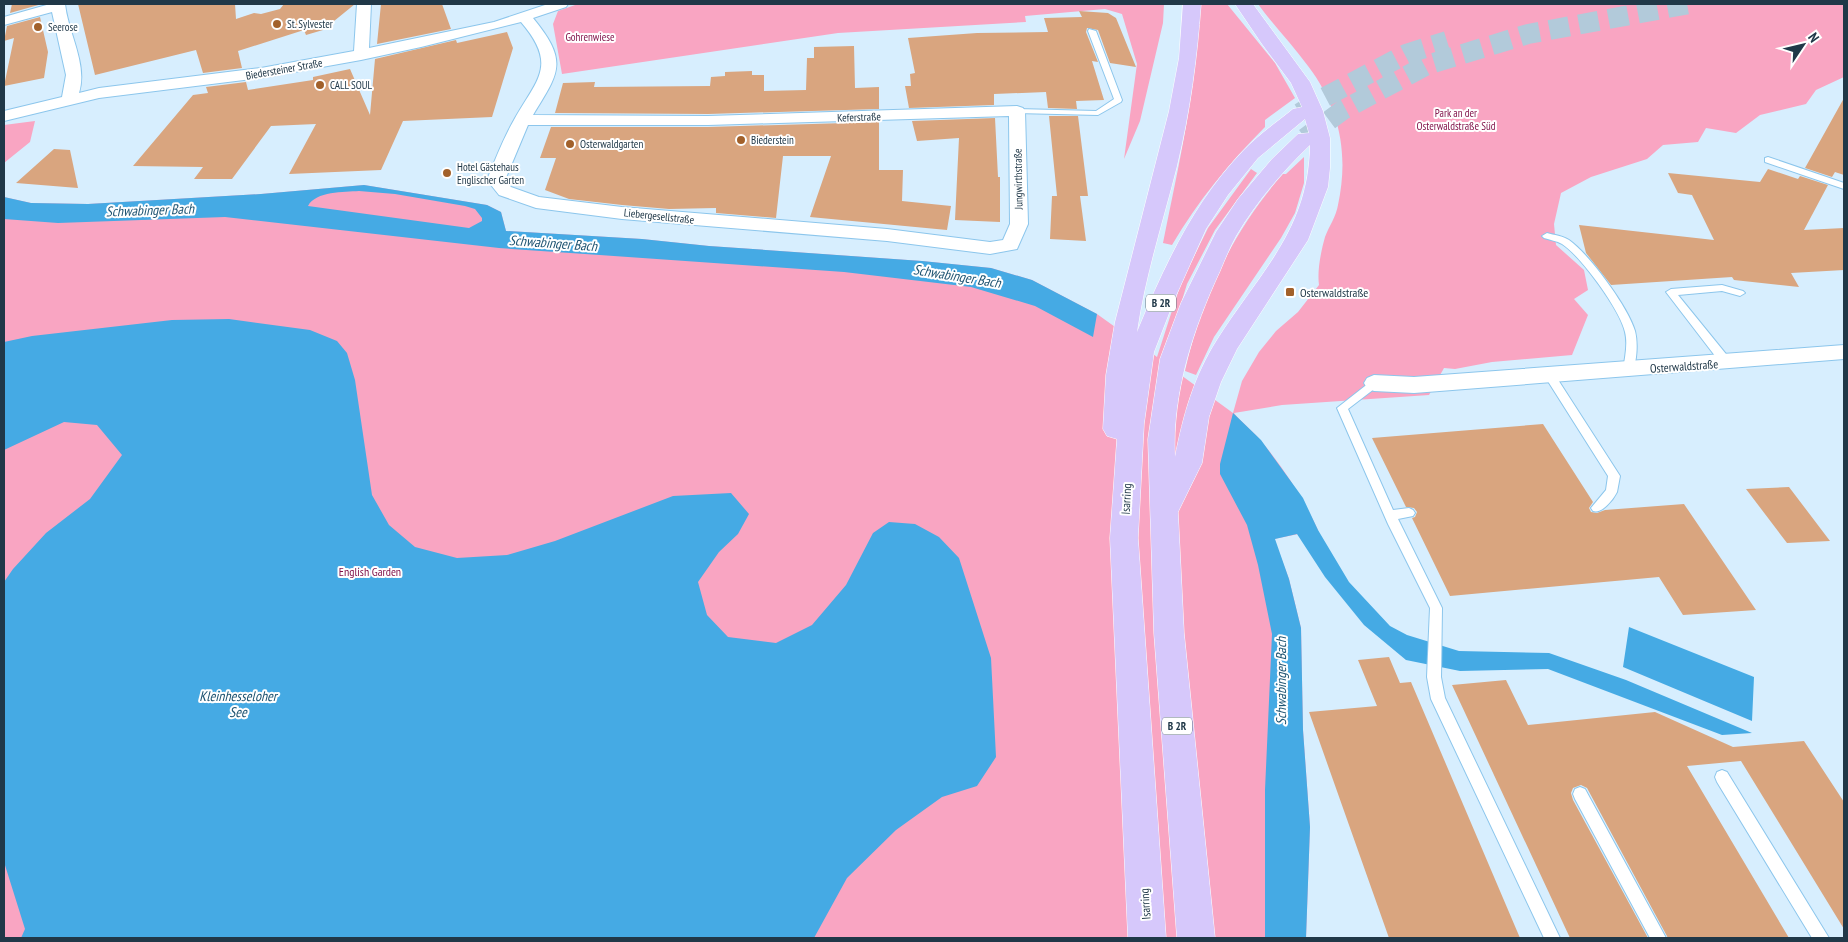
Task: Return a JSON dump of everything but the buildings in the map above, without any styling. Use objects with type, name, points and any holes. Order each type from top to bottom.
[{"type":"highway","points":[[1124,538],[1116,484],[1115,406],[1122,344],[1176,127],[1188,56],[1192,4]]},
{"type":"highway","points":[[1163,514],[1188,464],[1196,417],[1208,382],[1226,346],[1297,240],[1317,187],[1320,168],[1320,138],[1313,111],[1300,82],[1244,4]]},
{"type":"highway","name":"Isarring","points":[[1147,938],[1124,538],[1131,424],[1142,352],[1162,298],[1195,229],[1220,191],[1250,154],[1300,113]]},
{"type":"highway","name":"B 2R","points":[[1196,938],[1170,643],[1161,438],[1172,359],[1193,303],[1224,237],[1246,204],[1279,164],[1305,138]]},
{"type":"street","points":[[361,55],[364,4]]},
{"type":"street","name":"Biedersteiner Straße","points":[[4,116],[70,98],[121,90],[261,74],[361,55],[467,33],[524,17],[561,4]]},
{"type":"street","points":[[4,21],[58,5],[75,88],[70,98]]},
{"type":"street","name":"Liebergesellstraße","points":[[524,17],[534,28],[541,41],[548,59],[549,72],[522,120],[496,180],[505,191],[536,202],[714,222],[887,235],[990,248],[1010,244]]},
{"type":"street","name":"Keferstraße","points":[[522,120],[580,121],[853,117],[1017,111]]},
{"type":"street","name":"Jungwirthstraße","points":[[1010,244],[1019,224],[1017,111]]},
{"type":"street","name":"Osterwaldstraße","points":[[1374,383],[1414,385],[1844,352]]},
{"type":"lane","name":"Keferstraße","points":[[1017,111],[1098,113],[1118,100],[1092,31]]},
{"type":"lane","points":[[1768,160],[1844,186]]},
{"type":"lane","points":[[1547,236],[1566,243],[1582,259],[1623,313],[1630,330],[1631,348],[1628,370]]},
{"type":"lane","points":[[1726,362],[1671,292],[1722,288],[1740,293]]},
{"type":"lane","points":[[1549,376],[1614,476],[1611,492],[1604,503],[1596,508]]},
{"type":"lane","points":[[1374,383],[1342,408],[1390,515],[1436,608],[1434,677],[1438,699],[1552,938]]},
{"type":"lane","points":[[1390,515],[1409,513]]},
{"type":"lane","points":[[1722,777],[1822,938]]},
{"type":"lane","points":[[1580,794],[1658,938]]},
{"type":"green space","name":"Gohrenwiese","points":[[578,4],[1164,4],[1163,23],[1140,121],[1124,159],[1137,64],[1122,14],[1105,9],[1025,16],[1026,22],[838,33],[562,74],[553,24],[558,11]]},
{"type":"green space","points":[[1200,4],[1227,4],[1275,63],[1295,98],[1265,120],[1265,127],[1214,183],[1172,245],[1163,243],[1191,94]]},
{"type":"green space","name":"English Garden","points":[[1258,4],[1844,4],[1844,77],[1816,90],[1806,104],[1760,115],[1736,133],[1706,128],[1698,142],[1663,145],[1647,159],[1591,177],[1561,193],[1554,224],[1556,245],[1584,270],[1588,290],[1574,299],[1588,315],[1572,355],[1492,362],[1455,369],[1444,368],[1429,395],[1282,405],[1234,413],[1258,437],[1278,462],[1306,506],[1318,530],[1274,539],[1289,579],[1301,628],[1303,730],[1310,827],[1306,938],[4,938],[4,197],[31,203],[88,204],[261,194],[364,185],[487,205],[501,212],[506,231],[642,239],[991,268],[1032,280],[1097,314],[1157,357],[1181,283],[1208,228],[1251,169],[1257,173],[1215,230],[1187,284],[1163,362],[1233,413],[1242,381],[1259,352],[1276,331],[1298,312],[1319,285],[1321,255],[1325,237],[1337,209],[1341,186],[1342,150],[1339,132],[1328,98],[1308,66]]},
{"type":"green space","points":[[35,121],[30,142],[4,163],[4,125]]},
{"type":"green space","points":[[1304,157],[1304,183],[1295,213],[1281,238],[1214,337],[1196,375],[1185,371],[1200,318],[1221,266],[1234,242],[1249,218],[1283,174],[1286,174]]},
{"type":"water","name":"Schwabinger Bach","points":[[364,185],[487,205],[501,212],[506,231],[642,239],[991,268],[1032,280],[1097,314],[1093,337],[1035,306],[971,287],[844,272],[499,248],[225,217],[58,223],[4,219],[4,197],[31,203],[88,204],[261,194]],"holes":[[[359,191],[395,194],[475,209],[482,218],[482,221],[469,228],[308,206],[317,197],[338,192]]]},
{"type":"water","name":"Kleinhesseloher See","points":[[229,319],[310,330],[337,341],[347,353],[355,380],[372,495],[389,525],[415,547],[457,558],[507,555],[555,541],[673,496],[731,493],[749,514],[738,534],[719,552],[698,582],[707,615],[728,637],[776,643],[812,625],[846,585],[873,533],[889,522],[915,524],[939,537],[959,558],[991,658],[996,757],[977,786],[942,797],[896,830],[847,878],[814,938],[21,938],[25,929],[4,862],[4,582],[13,569],[46,533],[90,499],[122,455],[97,425],[64,422],[4,450],[4,342],[32,336],[172,320]]},
{"type":"water","name":"Schwabinger Bach","points":[[1233,413],[1261,440],[1303,498],[1318,530],[1349,582],[1390,626],[1407,635],[1459,651],[1549,653],[1626,680],[1752,733],[1722,735],[1548,669],[1460,671],[1406,660],[1364,625],[1325,577],[1297,534],[1275,539],[1289,579],[1301,628],[1303,730],[1310,827],[1306,938],[1265,938],[1265,790],[1272,634],[1258,565],[1247,525],[1220,474],[1220,464]]},
{"type":"water","points":[[1629,627],[1754,677],[1752,721],[1623,667]]},
{"type":"tunnel","points":[[1305,138],[1343,110],[1427,65],[1528,34],[1689,4]]},
{"type":"tunnel","points":[[1300,113],[1325,97],[1406,54],[1447,41]]},
{"type":"place","name":"St. Sylvester","points":[[277,24]]},
{"type":"place","name":"Seerose","points":[[38,27]]},
{"type":"place","name":"CALL SOUL","points":[[320,85]]},
{"type":"place","name":"Biederstein","points":[[741,140]]},
{"type":"place","name":"Osterwaldgarten","points":[[570,144]]},
{"type":"place","name":"Hotel Gästehaus Englischer Garten","points":[[447,173]]},
{"type":"place","name":"Osterwaldstraße","points":[[1290,292]]},
{"type":"park label","name":"Park an der Osterwaldstraße Süd","points":[[1456,119]]}]
